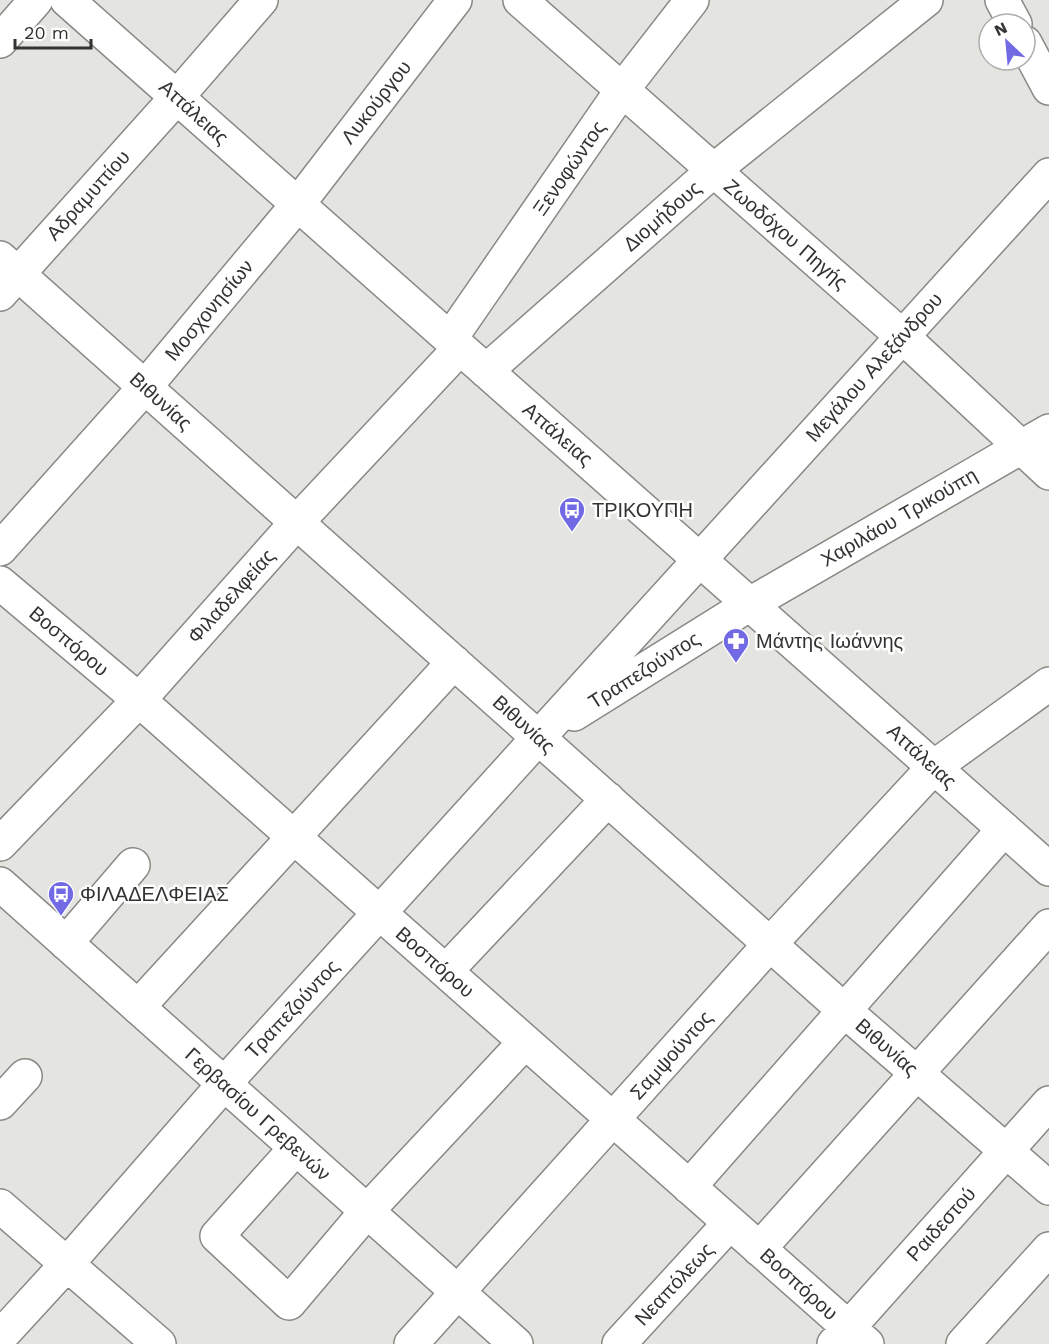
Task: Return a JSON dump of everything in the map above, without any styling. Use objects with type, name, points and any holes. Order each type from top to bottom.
[{"type":"street","points":[[0,41],[36,0]]},
{"type":"street","name":"Αττάλειας","points":[[67,0],[1049,869]]},
{"type":"street","name":"Αδραμυττίου","points":[[6,275],[177,97],[261,0]]},
{"type":"street","name":"Λυκούργου","points":[[298,204],[455,0]]},
{"type":"street","name":"Ζωοδόχου Πηγής","points":[[520,0],[902,336],[1049,472]]},
{"type":"street","name":"Ξενοφώντος","points":[[455,344],[622,90],[692,0]]},
{"type":"street","name":"Διομήδους","points":[[486,371],[714,170],[926,0]]},
{"type":"street","points":[[1037,66],[1049,88]]},
{"type":"street","name":"Μεγάλου Αλεξάνδρου","points":[[700,560],[1049,175]]},
{"type":"street","name":"Μοσχονησίων","points":[[0,549],[145,387],[298,204]]},
{"type":"street","name":"Βιθυνίας","points":[[6,275],[145,387],[916,1074],[1049,1188]]},
{"type":"street","name":"Φιλαδελφείας","points":[[0,844],[139,700],[455,344]]},
{"type":"street","name":"Χαριλάου Τρικούπη","points":[[750,604],[1049,431]]},
{"type":"street","name":"Τραπεζούντος","points":[[0,1337],[67,1264],[224,1083],[700,560]]},
{"type":"street","name":"Βοσπόρου","points":[[0,583],[139,700],[730,1223],[850,1339]]},
{"type":"street","name":"Τραπεζούντος","points":[[538,736],[750,604]]},
{"type":"street","points":[[138,1007],[454,662]]},
{"type":"street","name":"Σαμψούντος","points":[[411,1344],[770,944],[934,767],[1049,684]]},
{"type":"street","points":[[446,971],[608,799]]},
{"type":"street","points":[[689,1187],[1004,829]]},
{"type":"street","points":[[66,943],[133,865]]},
{"type":"street","name":"Γερβασίου Γρεβενών","points":[[0,884],[516,1344]]},
{"type":"street","points":[[759,1249],[1049,926]]},
{"type":"street","points":[[296,1148],[217,1236],[289,1303],[367,1211],[525,1042]]},
{"type":"street","points":[[0,1103],[25,1076]]},
{"type":"street","name":"Ραιδεστού","points":[[850,1339],[1006,1151],[1049,1103]]},
{"type":"street","points":[[0,1206],[159,1344]]},
{"type":"street","name":"Νεαπόλεως","points":[[619,1344],[730,1223]]},
{"type":"street","points":[[963,1344],[1049,1249]]},
{"type":"place","name":"ΤΡΙΚΟΥΠΗ","points":[[572,533]]},
{"type":"place","name":"Μάντης Ιωάννης","points":[[736,664]]},
{"type":"place","name":"ΦΙΛΑΔΕΛΦΕΙΑΣ","points":[[61,917]]}]
